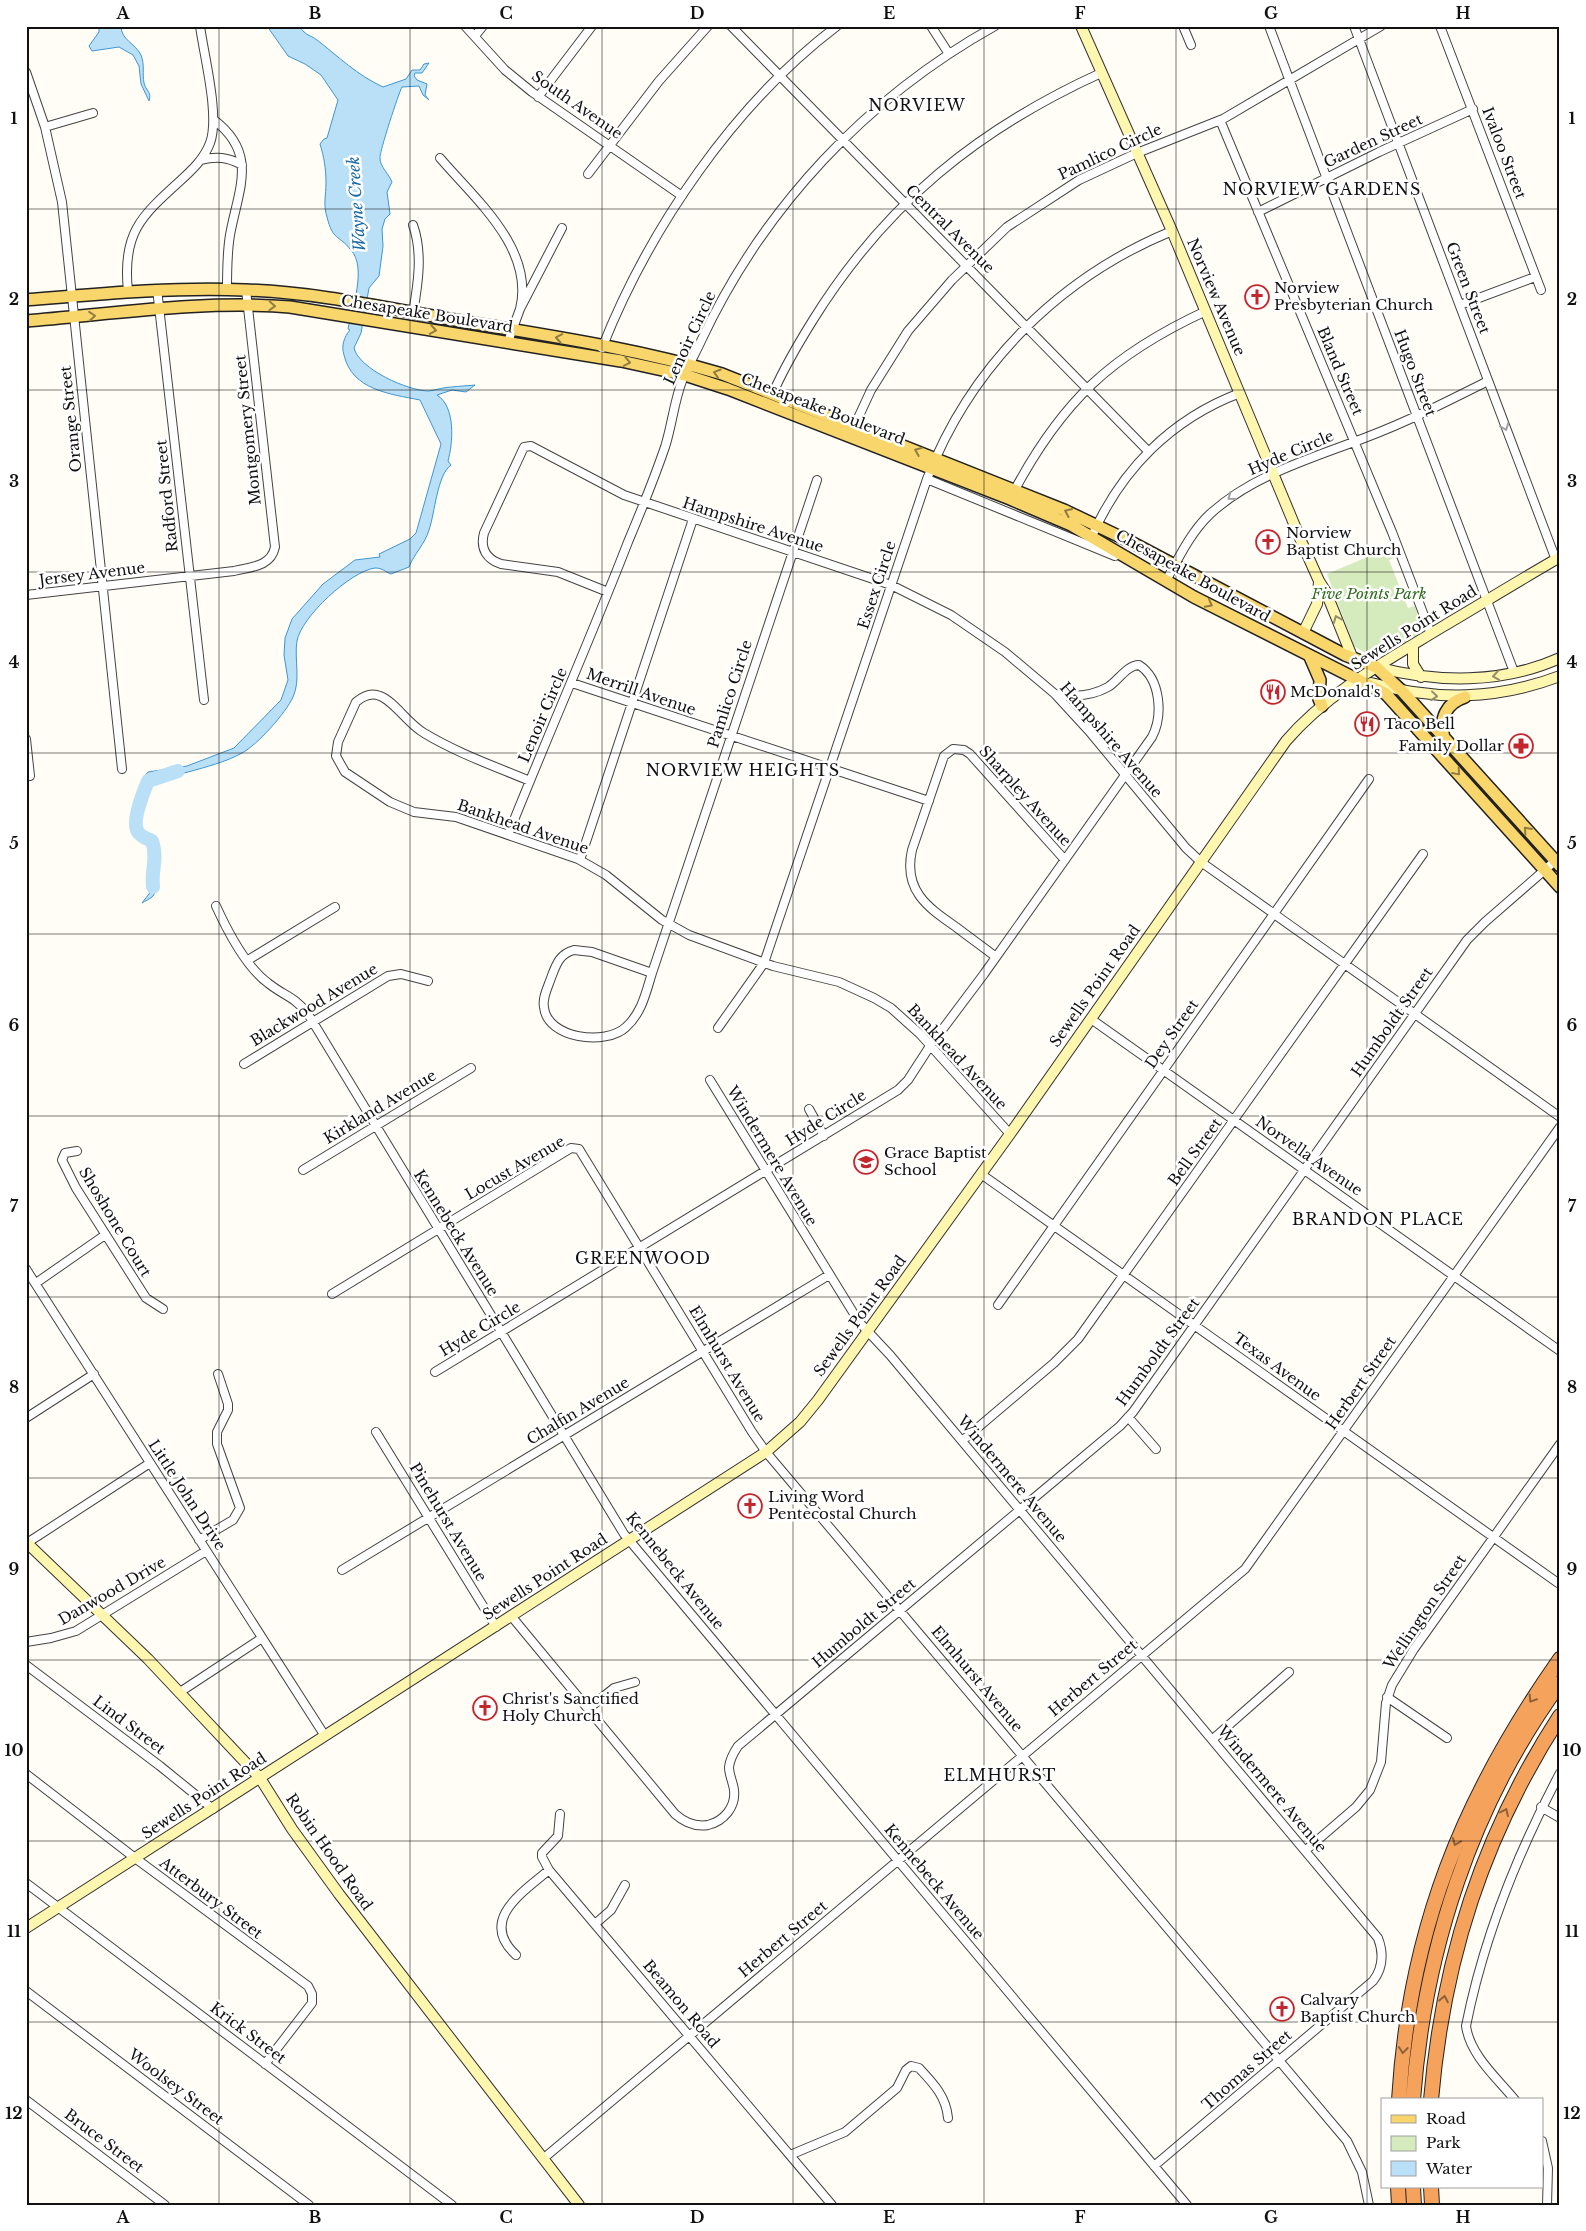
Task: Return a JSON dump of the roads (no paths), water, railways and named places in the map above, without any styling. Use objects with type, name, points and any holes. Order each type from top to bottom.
[{"type":"highway","points":[[1399,2098],[1410,1999],[1422,1945],[1447,1866],[1472,1802],[1491,1766],[1533,1697],[1560,1659]]},
{"type":"highway","points":[[1413,2098],[1421,2023],[1441,1932],[1453,1892],[1486,1809],[1506,1769],[1527,1732],[1560,1683]]},
{"type":"highway","points":[[1431,2098],[1439,2023],[1466,1912],[1487,1854],[1510,1802],[1560,1716]]},
{"type":"highway","points":[[1398,2188],[1399,2205]]},
{"type":"highway","points":[[1413,2188],[1414,2205]]},
{"type":"highway","points":[[1431,2188],[1432,2205]]},
{"type":"main road","name":"Norview Avenue","points":[[1081,26],[1206,311],[1273,474],[1319,581],[1326,592],[1353,659]]},
{"type":"main road","name":"Chesapeake Boulevard","points":[[26,300],[157,289],[227,289],[298,294],[603,346],[690,365],[774,393],[932,468],[1012,494],[1097,525],[1303,634],[1353,659],[1376,667],[1421,677],[1468,679],[1514,672],[1560,658]]},
{"type":"main road","name":"Chesapeake Boulevard","points":[[26,321],[248,305],[290,307],[598,357],[685,375],[852,431]]},
{"type":"main road","name":"Chesapeake Boulevard","points":[[1012,494],[1092,536],[1166,581],[1310,657],[1358,680],[1403,692],[1465,697],[1512,692],[1560,676]]},
{"type":"main road","name":"Sewells Point Road","points":[[26,1928],[766,1452],[800,1422],[868,1333],[1286,741],[1299,726],[1322,706],[1376,667],[1558,558]]},
{"type":"main road","name":"Norview Avenue","points":[[1303,634],[1318,604],[1319,581]]},
{"type":"main road","points":[[1413,645],[1413,664],[1421,677]]},
{"type":"main road","points":[[1310,657],[1320,680],[1319,699],[1322,706]]},
{"type":"main road","points":[[1376,667],[1403,692],[1557,864]]},
{"type":"main road","points":[[1358,680],[1386,694],[1395,703],[1560,887]]},
{"type":"main road","points":[[1444,738],[1442,724],[1447,709],[1456,700],[1465,697]]},
{"type":"main road","name":"Robin Hood Road","points":[[27,1543],[180,1692],[260,1778],[297,1836],[339,1894],[579,2205]]},
{"type":"street","points":[[128,291],[126,263],[131,238],[136,227],[156,202],[201,160],[210,142],[214,120],[200,26]]},
{"type":"street","name":"South Avenue","points":[[465,26],[505,70],[538,96],[682,196]]},
{"type":"street","points":[[474,36],[483,26]]},
{"type":"street","points":[[538,96],[592,26]]},
{"type":"street","points":[[588,174],[659,81],[708,26]]},
{"type":"street","name":"Central Avenue","points":[[731,26],[1148,451]]},
{"type":"street","points":[[598,357],[636,272],[682,196],[742,118],[781,77],[837,26]]},
{"type":"street","points":[[931,26],[949,54]]},
{"type":"street","name":"Lenoir Circle","points":[[508,835],[572,683],[644,503],[665,447],[685,375],[713,315],[742,265],[793,194],[842,140],[883,102],[949,54],[995,26]]},
{"type":"street","points":[[1183,26],[1191,45]]},
{"type":"street","name":"Hugo Street","points":[[1269,26],[1514,672]]},
{"type":"street","name":"Green Street","points":[[1354,26],[1488,381],[1558,558]]},
{"type":"street","name":"Pamlico Circle","points":[[852,431],[871,390],[908,331],[930,303],[999,234],[1029,211],[1079,180],[1137,153],[1220,120],[1290,81],[1381,26]]},
{"type":"street","name":"Ivaloo Street","points":[[1440,26],[1541,290]]},
{"type":"street","name":"Orange Street","points":[[26,72],[45,127],[62,202],[122,769]]},
{"type":"street","points":[[774,393],[780,376],[823,303],[850,266],[905,203],[956,157],[986,136],[1044,100],[1102,73]]},
{"type":"street","name":"Garden Street","points":[[1258,212],[1327,177],[1473,109]]},
{"type":"street","points":[[45,127],[93,113]]},
{"type":"street","points":[[214,120],[223,127],[235,142],[242,165],[242,183],[230,234],[227,289]]},
{"type":"street","name":"Bland Street","points":[[1220,120],[1354,442],[1431,634]]},
{"type":"street","points":[[201,160],[218,157],[230,159],[242,165]]},
{"type":"street","points":[[440,158],[490,217],[510,244],[524,289],[520,309],[508,342]]},
{"type":"street","points":[[413,225],[417,238],[419,266],[413,313]]},
{"type":"street","points":[[520,309],[562,228]]},
{"type":"street","name":"Essex Circle","points":[[718,1028],[764,963],[891,585],[932,468],[951,426],[978,382],[1026,326],[1064,293],[1099,268],[1172,232]]},
{"type":"street","points":[[1460,306],[1535,277]]},
{"type":"street","name":"Radford Street","points":[[157,289],[204,700]]},
{"type":"street","name":"Montgomery Street","points":[[246,290],[274,552]]},
{"type":"street","points":[[1012,494],[1044,438],[1087,388],[1111,366],[1151,338],[1206,311]]},
{"type":"street","name":"Hyde Circle","points":[[1166,581],[1187,542],[1209,516],[1243,489],[1273,474],[1417,417],[1488,381]]},
{"type":"street","points":[[1092,536],[1124,479],[1148,451],[1188,419],[1216,403],[1240,393]]},
{"type":"street","name":"Hampshire Avenue","points":[[608,592],[558,572],[495,562],[485,553],[482,545],[484,533],[524,447],[530,446],[624,495],[644,503],[891,585],[937,607],[959,621],[1005,652],[1054,694],[1126,774],[1186,848],[1201,862],[1560,1117]]},
{"type":"street","points":[[932,468],[1146,568]]},
{"type":"street","name":"Pamlico Circle","points":[[652,973],[592,952],[574,950],[568,952],[556,966],[544,1000],[545,1014],[554,1026],[594,1039],[610,1036],[625,1028],[633,1021],[642,1004],[817,480]]},
{"type":"street","points":[[580,860],[693,519]]},
{"type":"street","name":"Jersey Avenue","points":[[26,595],[234,571],[263,564],[269,560],[274,552]]},
{"type":"street","name":"Hyde Circle","points":[[435,1372],[824,1136],[898,1090],[908,1080],[930,1046],[996,957],[1152,737],[1159,713],[1157,695],[1154,685],[1139,665],[1131,667],[1116,682],[1098,691],[1081,695],[1054,694]]},
{"type":"street","name":"Merrill Avenue","points":[[572,683],[928,801]]},
{"type":"street","name":"Bankhead Avenue","points":[[530,781],[450,748],[424,734],[386,699],[374,694],[361,698],[356,702],[338,742],[336,756],[341,767],[390,802],[414,812],[456,816],[580,860],[606,875],[669,924],[706,943],[764,963],[840,982],[891,1008],[930,1046],[1010,1134]]},
{"type":"street","points":[[26,739],[30,776]]},
{"type":"street","name":"Sharpley Avenue","points":[[996,957],[930,909],[915,889],[911,876],[911,856],[944,756],[954,749],[964,750],[1065,860]]},
{"type":"street","name":"Dey Street","points":[[998,1305],[1053,1224],[1369,779]]},
{"type":"street","name":"Bell Street","points":[[962,1440],[1064,1354],[1078,1339],[1423,854]]},
{"type":"street","name":"Humboldt Street","points":[[588,1709],[681,1820],[703,1826],[718,1821],[729,1811],[732,1804],[734,1789],[729,1766],[734,1752],[1128,1417],[1460,950],[1479,928],[1545,870],[1557,864]]},
{"type":"street","name":"Kennebeck Avenue","points":[[216,906],[234,941],[267,983],[295,999],[312,1022],[374,1127],[629,1541],[645,1557],[1187,2205]]},
{"type":"street","points":[[248,960],[335,907]]},
{"type":"street","name":"Blackwood Avenue","points":[[244,1064],[388,976],[401,974],[428,981]]},
{"type":"street","name":"Norvella Avenue","points":[[1091,1019],[1560,1351]]},
{"type":"street","name":"Kirkland Avenue","points":[[303,1170],[471,1068]]},
{"type":"street","name":"Windermere Avenue","points":[[710,1080],[852,1313],[962,1440],[1325,1872]]},
{"type":"street","points":[[808,1108],[824,1136]]},
{"type":"street","name":"Herbert Street","points":[[544,2158],[1249,1565],[1560,1127]]},
{"type":"street","name":"Locust Avenue","points":[[332,1294],[571,1148],[579,1149],[582,1153]]},
{"type":"street","name":"Shoshone Court","points":[[77,1151],[64,1153],[63,1162],[105,1235],[146,1298],[163,1309]]},
{"type":"street","name":"Elmhurst Avenue","points":[[582,1153],[766,1452],[1346,2140],[1362,2172],[1369,2205]]},
{"type":"street","name":"Texas Avenue","points":[[981,1174],[1558,1583]]},
{"type":"street","points":[[36,1283],[105,1235]]},
{"type":"street","name":"Little John Drive","points":[[26,1269],[325,1736]]},
{"type":"street","name":"Chalfin Avenue","points":[[342,1570],[829,1275]]},
{"type":"street","points":[[26,1418],[94,1374]]},
{"type":"street","points":[[200,1540],[233,1520],[240,1508],[217,1444],[218,1432],[228,1410],[228,1404],[218,1374]]},
{"type":"street","points":[[1128,1417],[1156,1450]]},
{"type":"street","name":"Pinehurst Avenue","points":[[376,1432],[496,1627]]},
{"type":"street","name":"Wellington Street","points":[[1306,1850],[1356,1807],[1370,1790],[1381,1762],[1388,1696],[1392,1685],[1414,1649],[1560,1444]]},
{"type":"street","points":[[27,1543],[150,1463]]},
{"type":"street","name":"Danwood Drive","points":[[26,1642],[64,1636],[103,1616],[206,1551]]},
{"type":"street","points":[[512,1617],[588,1709],[614,1688],[634,1682]]},
{"type":"street","points":[[180,1692],[262,1638]]},
{"type":"street","name":"Lind Street","points":[[26,1664],[213,1809]]},
{"type":"street","points":[[1213,1739],[1289,1672]]},
{"type":"street","points":[[1388,1696],[1447,1738]]},
{"type":"street","points":[[1513,2098],[1474,2050],[1469,2042],[1466,2026],[1491,1927],[1521,1849],[1560,1773]]},
{"type":"street","name":"Atterbury Street","points":[[26,1774],[135,1858],[308,1986],[313,1999],[310,2006],[265,2064]]},
{"type":"street","points":[[1542,1807],[1560,1818]]},
{"type":"street","points":[[516,1955],[501,1934],[501,1920],[519,1896],[550,1870],[542,1853],[558,1836],[560,1814]]},
{"type":"street","name":"Beamon Road","points":[[550,1870],[832,2205]]},
{"type":"street","name":"Thomas Street","points":[[1154,2166],[1369,1985],[1376,1976],[1382,1962],[1381,1946],[1375,1933],[1325,1872]]},
{"type":"street","name":"Krick Street","points":[[26,1883],[452,2205]]},
{"type":"street","points":[[596,1924],[611,1910],[625,1885]]},
{"type":"street","name":"Woolsey Street","points":[[26,1991],[309,2205]]},
{"type":"street","points":[[790,2155],[845,2132],[897,2088],[906,2070],[911,2066],[919,2068],[940,2092],[947,2109],[948,2118]]},
{"type":"street","name":"Bruce Street","points":[[26,2100],[165,2205]]},
{"type":"street","points":[[1544,2148],[1546,2154],[1547,2205]]},
{"type":"water","points":[[99,26],[121,26],[123,35],[141,55],[144,83],[149,93],[149,101],[141,84],[139,66],[133,55],[119,47],[92,51],[89,46],[99,32]]},
{"type":"water","name":"Wayne Creek","points":[[267,26],[299,26],[306,34],[317,40],[356,71],[383,87],[406,79],[412,70],[420,70],[424,64],[429,63],[422,73],[415,73],[414,76],[417,80],[427,84],[425,95],[429,100],[423,95],[419,86],[402,87],[393,110],[383,146],[380,161],[392,182],[387,192],[390,214],[385,219],[382,229],[383,246],[379,276],[369,288],[361,333],[354,348],[358,356],[374,371],[409,387],[429,391],[446,387],[475,385],[466,392],[452,390],[437,395],[447,408],[452,426],[448,461],[451,465],[446,470],[439,485],[427,535],[409,567],[391,574],[378,568],[365,571],[341,586],[317,608],[301,631],[297,641],[297,684],[293,697],[278,720],[248,749],[216,764],[160,777],[143,788],[140,833],[138,833],[142,840],[155,844],[158,854],[158,870],[155,892],[152,897],[142,903],[152,890],[154,858],[151,847],[137,838],[135,822],[136,804],[143,778],[148,772],[187,766],[234,748],[281,700],[288,680],[284,655],[285,638],[292,619],[323,584],[355,560],[380,557],[379,554],[410,539],[416,533],[441,444],[420,400],[374,388],[355,376],[348,367],[343,352],[343,345],[350,330],[348,329],[357,288],[358,267],[356,258],[351,250],[334,234],[329,225],[325,208],[324,158],[320,144],[327,138],[338,100],[321,75],[305,64],[288,56]]},
{"type":"waterway","points":[[153,887],[154,847],[152,841],[143,837],[138,832],[136,827],[137,814],[148,781],[178,771]]},
{"type":"place","name":"Norview Presbyterian Church","points":[[1257,297]]},
{"type":"place","name":"Norview Baptist Church","points":[[1268,542]]},
{"type":"place","name":"McDonald's","points":[[1273,692]]},
{"type":"place","name":"Taco Bell","points":[[1367,724]]},
{"type":"place","name":"Family Dollar","points":[[1521,746]]},
{"type":"place","name":"Grace Baptist School","points":[[866,1162]]},
{"type":"place","name":"Living Word Pentecostal Church","points":[[750,1506]]},
{"type":"place","name":"Christ's Sanctified Holy Church","points":[[485,1708]]},
{"type":"place","name":"Calvary Baptist Church","points":[[1282,2009]]},
{"type":"district","name":"NORVIEW","points":[[917,105]]},
{"type":"district","name":"NORVIEW GARDENS","points":[[1322,189]]},
{"type":"district","name":"NORVIEW HEIGHTS","points":[[743,770]]},
{"type":"district","name":"BRANDON PLACE","points":[[1378,1219]]},
{"type":"district","name":"GREENWOOD","points":[[643,1258]]},
{"type":"district","name":"ELMHURST","points":[[1000,1775]]},
{"type":"park label","name":"Five Points Park","points":[[1369,594]]}]
